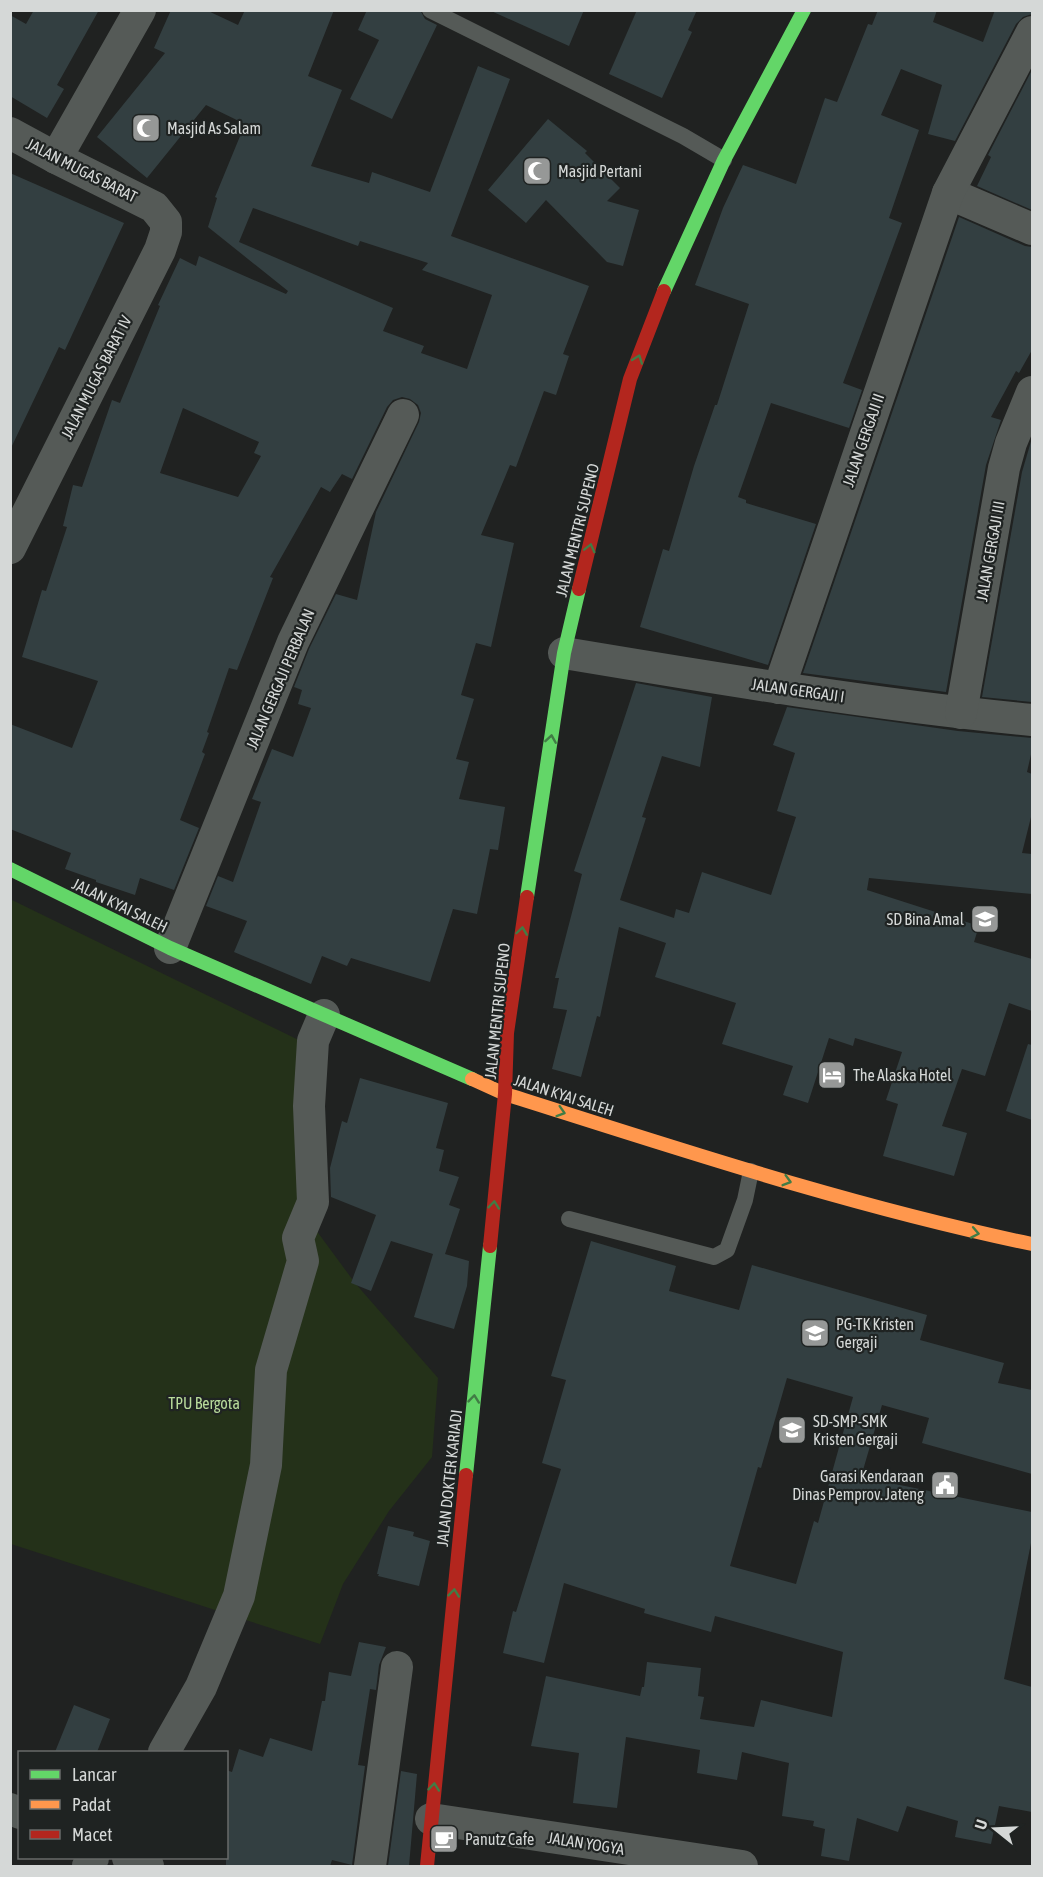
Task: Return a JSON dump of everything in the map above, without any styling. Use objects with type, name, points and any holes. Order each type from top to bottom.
[{"type":"main road","name":"JALAN MENTRI SUPENO","points":[[505,1094],[507,1034],[564,653],[630,380],[657,307],[724,160],[804,10]]},
{"type":"main road","name":"JALAN KYAI SALEH","points":[[10,870],[170,948],[505,1094],[751,1171],[960,1229],[1032,1244]]},
{"type":"main road","name":"JALAN DOKTER KARIADI","points":[[427,1866],[505,1094]]},
{"type":"street","points":[[56,158],[141,10]]},
{"type":"street","name":"JALAN GERGAJI II","points":[[779,688],[948,193],[1032,32]]},
{"type":"street","name":"JALAN MUGAS BARAT","points":[[10,133],[154,207]]},
{"type":"street","points":[[948,193],[1032,229]]},
{"type":"street","name":"JALAN MUGAS BARAT IV","points":[[10,548],[160,250],[166,232],[166,222],[154,207]]},
{"type":"street","name":"JALAN GERGAJI III","points":[[961,713],[1004,468],[1011,443],[1032,392]]},
{"type":"street","name":"JALAN GERGAJI PERBALAN","points":[[170,948],[293,642],[403,415]]},
{"type":"street","name":"JALAN GERGAJI I","points":[[564,653],[779,688],[961,713],[1032,720]]},
{"type":"street","points":[[165,1751],[201,1687],[239,1596],[266,1465],[271,1370],[303,1261],[298,1238],[313,1202],[309,1106],[313,1041],[324,1015]]},
{"type":"street","points":[[370,1866],[397,1668]]},
{"type":"street","name":"JALAN YOGYA","points":[[431,1819],[742,1866]]},
{"type":"street","points":[[132,1859],[148,1866]]},
{"type":"lane","points":[[430,10],[683,135],[724,160]]},
{"type":"lane","points":[[569,1219],[714,1257],[727,1250],[745,1200],[751,1171]]},
{"type":"green space","name":"TPU Bergota","points":[[10,899],[311,1046],[302,1211],[355,1283],[438,1378],[432,1457],[389,1511],[343,1584],[320,1644],[11,1544]]},
{"type":"building","points":[[34,10],[99,10],[57,85],[64,89],[47,118],[10,96],[10,15],[26,24]]},
{"type":"building","points":[[171,10],[206,10],[238,25],[245,10],[334,10],[308,76],[342,90],[311,166],[369,183],[372,172],[430,192],[478,66],[510,79],[451,236],[589,286],[563,354],[569,356],[556,395],[544,391],[516,467],[510,465],[481,535],[514,543],[491,647],[476,643],[461,695],[474,699],[456,759],[469,762],[459,799],[505,807],[498,850],[490,849],[477,914],[453,909],[430,982],[351,958],[347,966],[322,956],[311,984],[234,952],[247,921],[206,906],[218,876],[233,882],[261,802],[252,799],[272,749],[293,757],[311,708],[298,704],[302,690],[294,687],[309,649],[336,594],[357,600],[376,512],[419,422],[421,413],[418,405],[410,399],[402,397],[393,400],[387,407],[352,479],[342,474],[330,492],[321,487],[270,577],[273,578],[237,670],[229,668],[207,732],[209,733],[202,752],[205,754],[180,820],[199,828],[174,890],[140,878],[135,895],[96,882],[96,880],[65,869],[71,853],[10,829],[10,724],[72,748],[98,681],[22,657],[42,590],[46,591],[67,527],[63,526],[73,485],[82,487],[112,400],[120,403],[160,306],[158,305],[180,258],[196,266],[199,256],[286,294],[288,291],[208,227],[217,198],[215,197],[245,124],[206,105],[147,178],[97,137],[165,53],[154,48]],"holes":[[[253,208],[358,246],[360,241],[428,263],[422,270],[492,295],[467,369],[421,353],[424,346],[383,331],[393,308],[239,242]],[[183,408],[259,442],[254,453],[261,456],[238,497],[160,473]]]},
{"type":"building","points":[[367,10],[420,10],[425,19],[437,25],[392,119],[350,99],[379,40],[358,30]]},
{"type":"building","points":[[489,10],[584,10],[569,46]]},
{"type":"building","points":[[637,10],[697,10],[688,30],[692,32],[662,98],[609,74]]},
{"type":"building","points":[[878,10],[937,10],[933,22],[983,42],[995,10],[1032,10],[1032,14],[1023,17],[1016,24],[955,141],[928,134],[942,85],[901,69],[881,115],[919,130],[889,218],[902,223],[843,383],[862,390],[849,428],[771,403],[738,497],[746,500],[746,503],[816,524],[768,665],[640,627],[663,549],[669,551],[694,466],[715,405],[717,405],[749,304],[695,285],[723,208],[743,165],[796,184],[825,98],[837,102],[868,24],[872,25]]},
{"type":"building","points":[[1032,70],[1032,210],[977,186],[991,157],[988,155]]},
{"type":"building","points":[[548,119],[587,151],[585,153],[620,188],[607,201],[639,210],[623,266],[607,262],[546,200],[526,223],[488,190]]},
{"type":"building","points":[[10,173],[124,223],[65,350],[59,347],[10,450]]},
{"type":"building","points":[[959,217],[1032,247],[1032,350],[1019,373],[1016,371],[991,417],[1001,420],[986,465],[946,692],[803,673]]},
{"type":"building","points":[[1032,438],[1032,702],[982,697],[1022,472]]},
{"type":"building","points":[[636,683],[712,697],[700,767],[662,756],[642,817],[646,818],[620,900],[674,918],[676,909],[689,913],[702,872],[771,895],[796,817],[777,811],[795,753],[773,745],[787,707],[958,731],[1032,738],[1027,772],[1032,774],[1032,813],[1022,853],[1032,854],[1032,894],[869,878],[867,890],[979,926],[974,942],[1032,959],[1032,1011],[1009,1003],[985,1076],[962,1069],[942,1126],[967,1133],[954,1176],[883,1156],[898,1104],[886,1100],[902,1052],[855,1038],[853,1046],[829,1038],[808,1103],[783,1095],[793,1066],[722,1044],[736,1003],[655,977],[666,943],[619,927],[600,1017],[597,1016],[581,1077],[552,1069],[567,1010],[553,1008],[559,978],[555,978],[582,874],[574,871]]},
{"type":"building","points":[[1028,1044],[1032,1045],[1032,1120],[1006,1111]]},
{"type":"building","points":[[360,1078],[448,1103],[436,1148],[444,1150],[439,1171],[459,1177],[449,1205],[460,1209],[445,1254],[469,1261],[467,1286],[454,1329],[414,1317],[433,1254],[391,1241],[371,1291],[351,1283],[376,1215],[331,1197],[330,1168],[342,1121],[347,1123]]},
{"type":"building","points":[[591,1241],[676,1266],[669,1291],[739,1310],[752,1265],[927,1315],[920,1340],[1004,1363],[998,1383],[1032,1390],[1032,1474],[922,1443],[929,1418],[882,1405],[861,1477],[1032,1512],[1032,1538],[1004,1679],[1032,1687],[1032,1812],[999,1806],[991,1844],[955,1837],[958,1821],[907,1806],[898,1832],[857,1818],[849,1861],[821,1856],[825,1829],[813,1826],[814,1821],[782,1816],[789,1763],[742,1752],[737,1780],[697,1773],[700,1750],[626,1737],[617,1808],[573,1803],[579,1753],[531,1746],[546,1676],[640,1696],[642,1687],[644,1687],[647,1662],[701,1668],[698,1696],[704,1697],[700,1719],[754,1727],[761,1700],[832,1717],[843,1652],[715,1616],[711,1632],[644,1613],[645,1609],[564,1583],[544,1663],[503,1653],[513,1611],[516,1612],[561,1469],[542,1463],[566,1380],[551,1376]],"holes":[[[787,1378],[853,1397],[818,1523],[814,1521],[796,1584],[730,1566],[758,1467],[761,1468]]]},
{"type":"building","points":[[388,1526],[414,1532],[413,1536],[430,1541],[419,1586],[378,1576]]},
{"type":"building","points":[[359,1642],[386,1647],[379,1665],[376,1690],[370,1689],[358,1765],[365,1766],[352,1865],[332,1860],[330,1866],[226,1866],[226,1859],[228,1859],[228,1771],[232,1772],[239,1749],[263,1757],[270,1738],[312,1751],[322,1701],[325,1701],[329,1672],[351,1676]]},
{"type":"building","points":[[74,1705],[110,1719],[97,1751],[55,1751]]},
{"type":"building","points":[[401,1771],[417,1774],[409,1866],[388,1866]]},
{"type":"traffic: fast","points":[[664,291],[724,160],[804,10]]},
{"type":"traffic: fast","points":[[527,897],[564,653],[579,589]]},
{"type":"traffic: fast","points":[[10,869],[170,948],[472,1079]]},
{"type":"traffic: fast","points":[[466,1475],[490,1246]]},
{"type":"traffic: slow","points":[[472,1079],[505,1094],[767,1176],[899,1213],[1032,1244]]},
{"type":"traffic: jam","points":[[579,589],[630,379],[664,291]]},
{"type":"traffic: jam","points":[[490,1246],[505,1094],[507,1033],[527,897]]},
{"type":"traffic: jam","points":[[427,1866],[466,1475]]},
{"type":"place","name":"Masjid As Salam","points":[[146,128]]},
{"type":"place","name":"Masjid Pertani","points":[[537,171]]},
{"type":"place","name":"SD Bina Amal","points":[[985,919]]},
{"type":"place","name":"The Alaska Hotel","points":[[832,1075]]},
{"type":"place","name":"PG-TK Kristen Gergaji","points":[[815,1333]]},
{"type":"place","name":"SD-SMP-SMK Kristen Gergaji","points":[[792,1430]]},
{"type":"place","name":"Garasi Kendaraan Dinas Pemprov. Jateng","points":[[945,1485]]},
{"type":"place","name":"Panutz Cafe","points":[[444,1839]]}]
